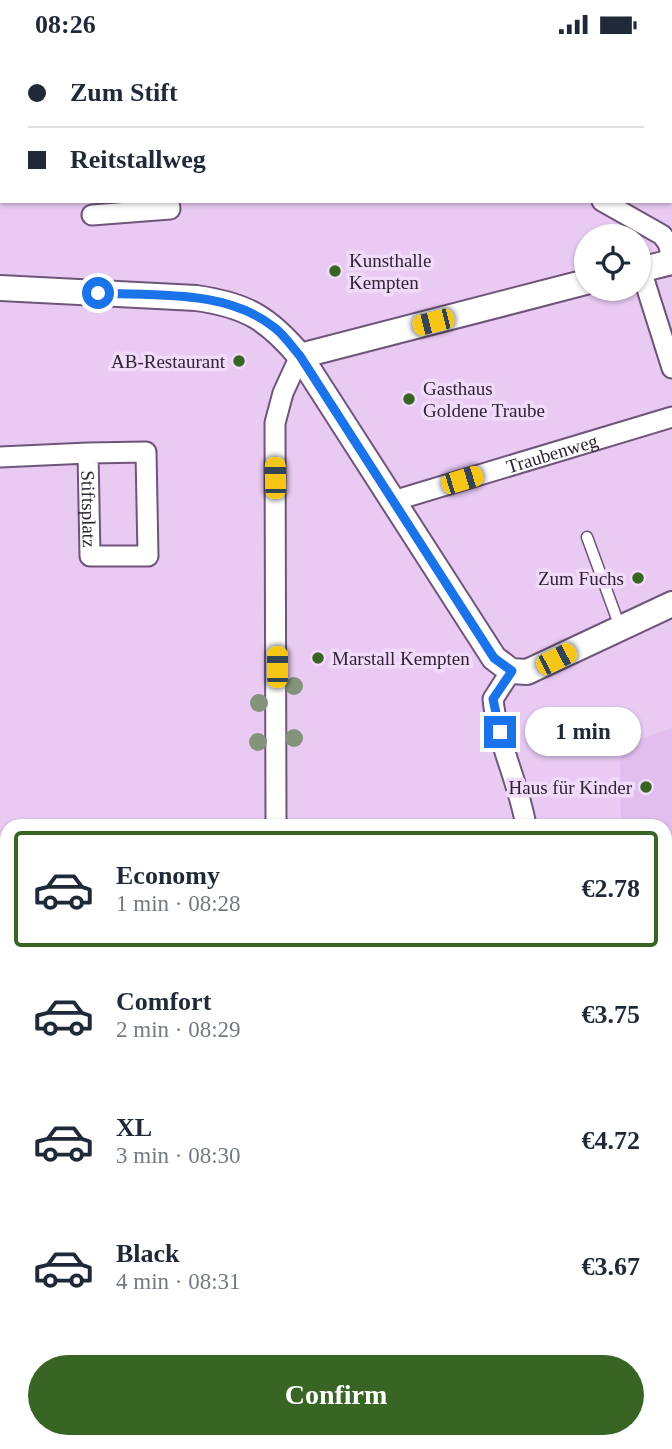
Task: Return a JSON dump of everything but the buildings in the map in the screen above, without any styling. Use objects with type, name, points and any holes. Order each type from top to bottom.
[{"type":"street","points":[[92,215],[170,209],[169,203]]},
{"type":"street","points":[[605,203],[662,235],[668,243],[672,260],[651,267]]},
{"type":"street","points":[[300,356],[574,285]]},
{"type":"street","points":[[0,288],[196,298],[241,308],[276,328],[300,356],[494,658],[512,671],[527,672],[542,666],[672,604]]},
{"type":"street","points":[[650,301],[672,368]]},
{"type":"street","points":[[276,819],[275,423],[283,393],[300,356]]},
{"type":"street","name":"Traubenweg","points":[[393,501],[672,417]]},
{"type":"street","name":"Stiftsplatz","points":[[5,457],[88,453],[146,452],[148,556],[90,556],[88,453]]},
{"type":"street","points":[[512,671],[493,699],[525,819]]},
{"type":"lane","points":[[587,537],[620,627]]},
{"type":"shaded area","name":"Haus für Kinder","points":[[672,728],[672,819],[621,819],[620,747]]},
{"type":"place","name":"Kunsthalle Kempten","points":[[335,271]]},
{"type":"place","name":"AB-Restaurant","points":[[239,361]]},
{"type":"place","name":"Gasthaus Goldene Traube","points":[[409,399]]},
{"type":"place","name":"Zum Fuchs","points":[[638,578]]},
{"type":"place","name":"Marstall Kempten","points":[[318,658]]},
{"type":"place","name":"Haus für Kinder","points":[[646,787]]},
{"type":"route","points":[[98,293],[196,298],[220,302],[241,308],[276,328],[300,356],[494,658],[512,671],[493,699],[500,732]]}]
